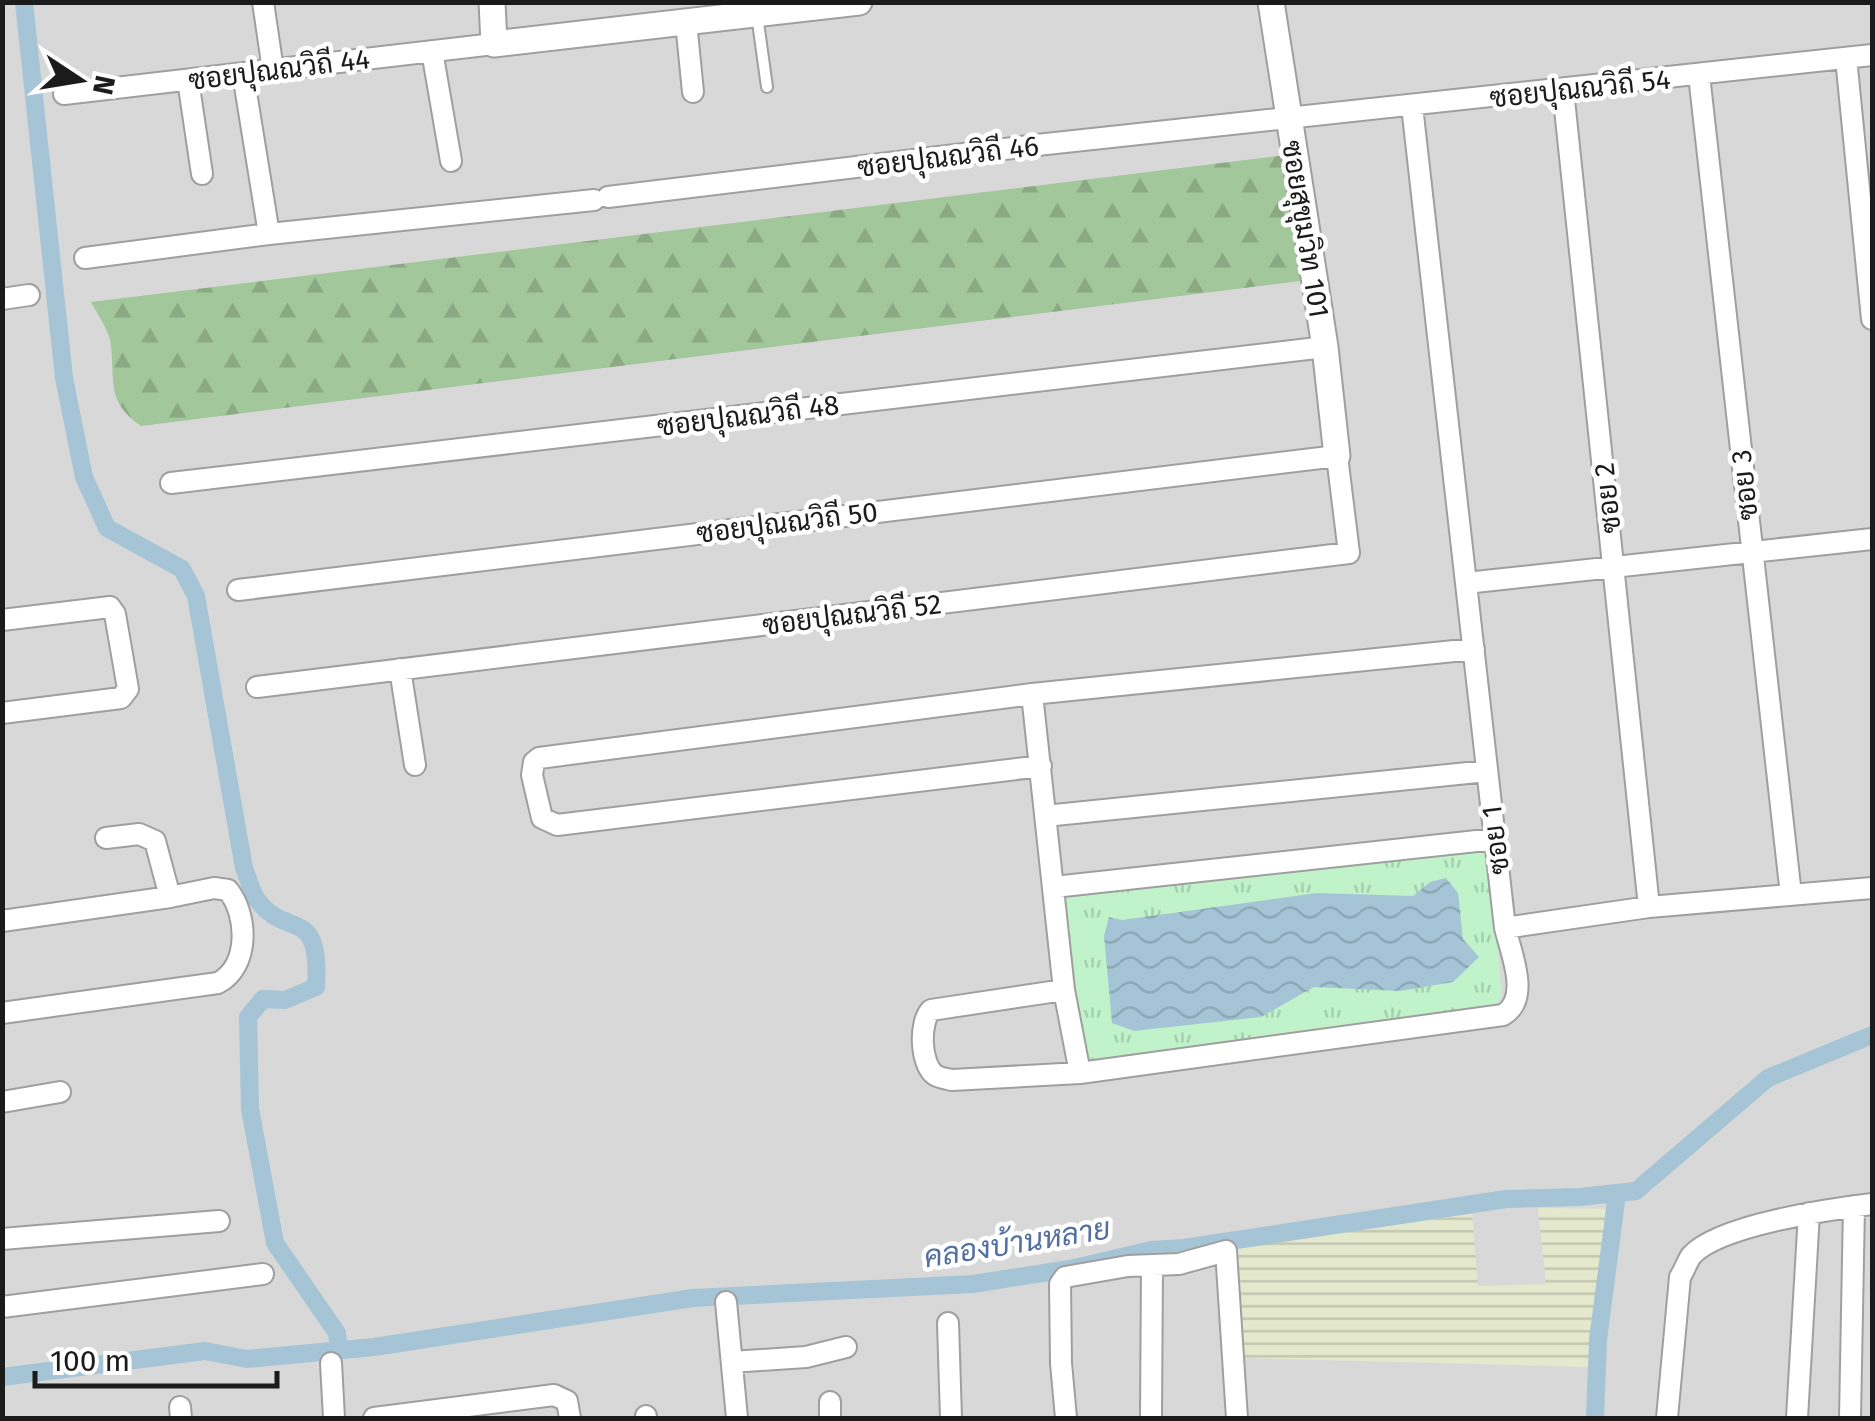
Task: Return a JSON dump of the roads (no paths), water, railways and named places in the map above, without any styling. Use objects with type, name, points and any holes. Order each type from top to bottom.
[{"type":"street","points":[[263,2],[273,70]]},
{"type":"street","points":[[492,2],[494,44],[860,2]]},
{"type":"street","name":"ซอยสุขุมวิท 101","points":[[1271,2],[1337,456]]},
{"type":"street","points":[[686,22],[693,92]]},
{"type":"street","name":"ซอยปุณณวิถี 44","points":[[64,94],[494,44]]},
{"type":"street","points":[[432,50],[451,162]]},
{"type":"street","name":"ซอยปุณณวิถี 54","points":[[1288,120],[1872,56]]},
{"type":"street","points":[[1846,58],[1872,319]]},
{"type":"street","points":[[243,74],[269,234]]},
{"type":"street","name":"ซอย 3","points":[[1699,74],[1791,896]]},
{"type":"street","points":[[188,80],[202,174]]},
{"type":"street","name":"ซอย 2","points":[[1563,90],[1649,907]]},
{"type":"street","name":"ซอย 1","points":[[1064,990],[931,1010],[922,1020],[921,1028],[929,1068],[933,1074],[952,1080],[1080,1074],[1503,1015],[1516,1002],[1518,988],[1505,928],[1412,106]]},
{"type":"street","name":"ซอยปุณณวิถี 46","points":[[85,258],[1037,145],[1288,120]]},
{"type":"street","points":[[2,300],[29,295]]},
{"type":"street","name":"ซอยปุณณวิถี 48","points":[[171,483],[1324,347]]},
{"type":"street","name":"ซอยปุณณวิถี 50","points":[[238,590],[1337,456]]},
{"type":"street","name":"ซอยปุณณวิถี 52","points":[[257,686],[1350,553],[1337,456]]},
{"type":"street","points":[[1466,582],[1872,539]]},
{"type":"street","points":[[2,620],[110,608],[115,614],[128,689],[120,698],[2,713]]},
{"type":"street","points":[[1040,766],[557,825],[542,818],[532,774],[539,758],[1032,694],[1474,649]]},
{"type":"street","points":[[400,670],[414,766]]},
{"type":"street","points":[[1032,694],[1064,990],[1080,1074]]},
{"type":"street","points":[[1046,816],[1487,771]]},
{"type":"street","points":[[106,838],[139,834],[156,841],[170,897]]},
{"type":"street","points":[[1054,887],[1495,839]]},
{"type":"street","points":[[2,921],[214,888],[228,890],[238,903],[242,943],[236,966],[218,983],[2,1013]]},
{"type":"street","points":[[1505,928],[1649,907],[1872,888]]},
{"type":"street","points":[[2,1102],[60,1092]]},
{"type":"street","points":[[1667,1418],[1680,1278],[1691,1257],[1723,1236],[1809,1213],[1863,1205],[1850,1418]]},
{"type":"street","points":[[1798,1418],[1809,1213]]},
{"type":"street","points":[[2,1239],[220,1221]]},
{"type":"street","points":[[1066,1418],[1061,1363],[1062,1280],[1128,1266],[1178,1264],[1226,1251],[1236,1418]]},
{"type":"street","points":[[1151,1418],[1152,1266]]},
{"type":"street","points":[[2,1307],[263,1274]]},
{"type":"street","points":[[726,1302],[736,1418]]},
{"type":"street","points":[[948,1323],[952,1418]]},
{"type":"street","points":[[732,1362],[806,1357],[846,1347]]},
{"type":"street","points":[[331,1363],[334,1418]]},
{"type":"street","points":[[374,1418],[452,1414],[554,1395],[563,1397],[570,1412]]},
{"type":"lane","points":[[756,14],[767,87]]},
{"type":"water","points":[[1446,878],[1458,893],[1463,939],[1479,957],[1453,982],[1400,991],[1314,987],[1261,1017],[1134,1031],[1112,1023],[1104,936],[1109,917],[1122,920],[1317,893],[1413,896],[1430,882]]},
{"type":"waterway","points":[[24,2],[64,378],[84,477],[107,528],[182,569],[196,596],[244,868],[254,895],[267,911],[299,927],[313,943],[316,987],[285,1000],[263,999],[248,1017],[250,1109],[275,1243],[337,1333],[339,1350]]},
{"type":"waterway","name":"คลองบ้านหลาย","points":[[2,1377],[205,1351],[247,1359],[374,1347],[693,1298],[973,1284],[1075,1268],[1151,1250],[1506,1199],[1636,1191],[1768,1078],[1872,1035]]},
{"type":"waterway","points":[[1595,1418],[1598,1340],[1617,1194]]}]
